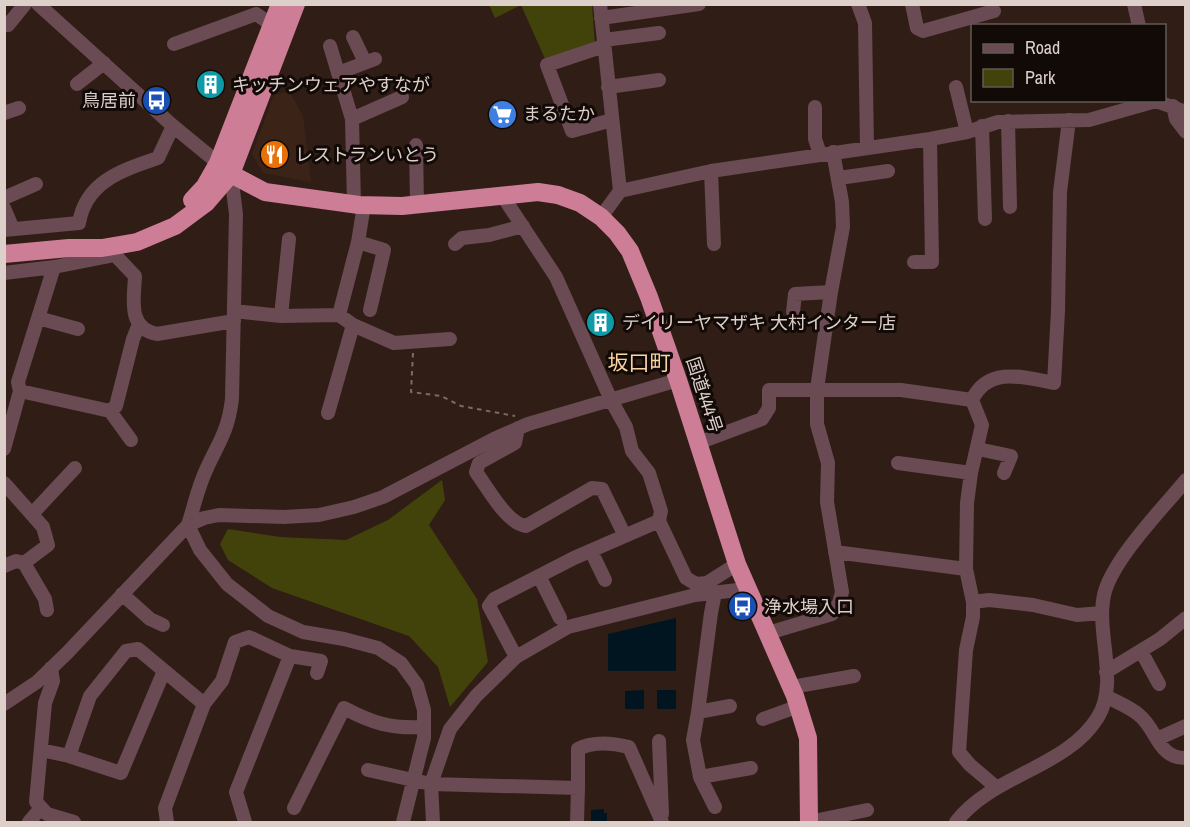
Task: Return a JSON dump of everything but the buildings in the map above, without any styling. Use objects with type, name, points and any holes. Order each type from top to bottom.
[{"type":"highway","points":[[4,246],[136,232],[171,215],[193,199],[224,168],[280,4]]},
{"type":"highway","points":[[4,254],[69,248],[102,248],[137,242],[175,226],[206,203],[224,168],[296,4]]},
{"type":"highway","name":"国道444号","points":[[224,168],[265,192],[359,205],[417,204],[538,192],[558,195],[580,203],[601,217],[617,233],[630,250],[653,308],[736,564],[799,706],[808,738],[809,822]]},
{"type":"street","points":[[4,24],[8,25],[25,4]]},
{"type":"street","points":[[38,4],[173,126],[224,168],[236,214],[232,399],[229,423],[206,469],[188,525],[200,550],[227,584],[268,616],[303,632],[378,648],[401,663],[417,685],[424,710],[424,738],[404,822]]},
{"type":"street","points":[[620,191],[600,11],[699,4]]},
{"type":"street","points":[[858,4],[865,23],[867,147]]},
{"type":"street","points":[[912,4],[917,28],[923,31],[994,11]]},
{"type":"street","points":[[1134,4],[1139,24]]},
{"type":"street","points":[[174,44],[256,15],[272,25]]},
{"type":"street","points":[[612,120],[572,131],[547,65],[604,43],[638,41],[659,33]]},
{"type":"street","points":[[339,73],[370,61],[354,37]]},
{"type":"street","points":[[330,46],[352,118],[359,205],[358,242],[339,315]]},
{"type":"street","points":[[77,84],[104,63]]},
{"type":"street","points":[[608,87],[659,80]]},
{"type":"street","points":[[956,87],[967,132]]},
{"type":"street","points":[[352,118],[402,97]]},
{"type":"street","points":[[601,217],[620,191],[711,171],[930,139],[1008,121],[1104,117],[1153,102]]},
{"type":"street","points":[[1159,102],[1179,109],[1176,119],[1185,132]]},
{"type":"street","points":[[768,633],[832,614],[842,592],[827,502],[828,462],[817,424],[817,389],[843,226],[838,178],[826,153],[814,139],[815,106]]},
{"type":"street","points":[[4,113],[19,108]]},
{"type":"street","points":[[996,787],[970,765],[959,752],[966,650],[973,617],[973,602],[966,569],[967,504],[971,473],[982,425],[972,400],[977,390],[990,380],[1003,377],[1021,376],[1054,383],[1060,192],[1069,120]]},
{"type":"street","points":[[1008,121],[1010,207]]},
{"type":"street","points":[[4,208],[9,229],[79,223],[81,212],[88,198],[105,180],[119,172],[158,158],[173,126]]},
{"type":"street","points":[[982,126],[985,219]]},
{"type":"street","points":[[914,262],[932,262],[930,139]]},
{"type":"street","points":[[416,146],[417,204]]},
{"type":"street","points":[[711,171],[714,244]]},
{"type":"street","points":[[838,178],[888,171]]},
{"type":"street","points":[[4,198],[36,184]]},
{"type":"street","points":[[502,195],[556,278],[626,427],[632,451],[649,473],[661,511],[659,521],[686,578],[696,584],[707,583],[736,564]]},
{"type":"street","points":[[455,244],[462,238],[489,235],[523,226]]},
{"type":"street","points":[[281,316],[289,239]]},
{"type":"street","points":[[358,242],[384,250],[370,310]]},
{"type":"street","points":[[4,282],[10,272],[54,267],[115,255],[135,276],[134,313],[139,324],[148,332],[158,334],[234,316],[339,315],[353,326],[394,343],[450,339]]},
{"type":"street","points":[[4,448],[20,391],[18,382],[54,267]]},
{"type":"street","points":[[793,312],[795,294],[831,292]]},
{"type":"street","points":[[38,318],[78,328]]},
{"type":"street","points":[[110,411],[116,406],[139,324]]},
{"type":"street","points":[[328,412],[353,326]]},
{"type":"street","points":[[4,704],[37,682],[188,525],[219,515],[284,517],[319,515],[354,507],[383,497],[523,426],[678,380]]},
{"type":"street","points":[[698,443],[762,419],[769,408],[769,390],[901,390],[972,400]]},
{"type":"street","points":[[20,391],[110,411],[131,440]]},
{"type":"street","points":[[523,426],[515,444],[479,463],[476,472],[507,515],[519,525],[526,526],[592,488],[602,489],[625,536]]},
{"type":"street","points":[[978,449],[1011,456],[1004,473]]},
{"type":"street","points":[[898,463],[971,473]]},
{"type":"street","points":[[32,514],[75,468]]},
{"type":"street","points":[[956,822],[965,811],[996,787],[1063,751],[1084,735],[1099,716],[1106,696],[1102,613],[1105,591],[1122,558],[1185,480]]},
{"type":"street","points":[[4,483],[43,527],[48,545],[24,563]]},
{"type":"street","points":[[516,657],[489,606],[494,599],[591,551],[659,521]]},
{"type":"street","points":[[591,551],[605,580]]},
{"type":"street","points":[[835,552],[966,569]]},
{"type":"street","points":[[4,566],[16,561],[24,563],[45,599],[47,610]]},
{"type":"street","points":[[539,576],[560,618]]},
{"type":"street","points":[[433,822],[431,784],[450,729],[476,696],[516,657],[568,627],[695,595],[746,589]]},
{"type":"street","points":[[715,592],[693,740],[700,777],[715,807]]},
{"type":"street","points":[[122,594],[150,619],[163,625]]},
{"type":"street","points":[[973,602],[989,600],[1033,605],[1077,615],[1102,613]]},
{"type":"street","points":[[1106,672],[1141,651],[1185,618]]},
{"type":"street","points":[[167,822],[165,808],[204,704],[222,681],[235,642],[249,637],[290,656],[321,661],[317,673]]},
{"type":"street","points":[[69,756],[90,696],[126,651],[138,649],[204,704]]},
{"type":"street","points":[[1141,651],[1159,684]]},
{"type":"street","points":[[245,822],[236,792],[290,656]]},
{"type":"street","points":[[51,668],[53,681],[45,702],[33,817],[47,814],[74,822]]},
{"type":"street","points":[[41,750],[69,756],[121,773],[164,671]]},
{"type":"street","points":[[792,687],[855,676]]},
{"type":"street","points":[[1106,696],[1140,715],[1165,752],[1175,759],[1185,758]]},
{"type":"street","points":[[698,712],[730,706]]},
{"type":"street","points":[[763,719],[799,706]]},
{"type":"street","points":[[294,808],[344,708],[370,722],[405,728],[424,727]]},
{"type":"street","points":[[1157,739],[1185,726]]},
{"type":"street","points":[[577,822],[578,749],[586,745],[615,744],[629,747],[662,822],[659,741]]},
{"type":"street","points":[[700,777],[751,768]]},
{"type":"street","points":[[368,770],[431,784],[578,788]]},
{"type":"street","points":[[809,822],[867,810]]},
{"type":"path","points":[[414,342],[411,392],[441,396],[460,406],[512,415],[523,426]]},
{"type":"shaded area","points":[[289,91],[303,116],[311,182],[263,173],[252,154],[274,95]]},
{"type":"green space","points":[[489,5],[521,5],[495,18]]},
{"type":"green space","points":[[521,5],[592,5],[595,45],[546,61]]},
{"type":"green space","points":[[442,480],[445,500],[429,525],[477,599],[488,662],[450,707],[438,667],[409,636],[272,588],[228,560],[220,544],[228,529],[280,537],[346,540],[388,520]]},
{"type":"water","points":[[676,618],[676,671],[608,671],[608,634]]},
{"type":"water","points":[[644,690],[644,709],[625,709],[625,691]]},
{"type":"water","points":[[657,690],[676,690],[676,709],[657,709]]},
{"type":"water","points":[[604,809],[604,813],[607,813],[607,822],[591,822],[591,810]]},
{"type":"place","name":"キッチンウェアやすなが","points":[[211,85]]},
{"type":"place","name":"鳥居前","points":[[157,101]]},
{"type":"place","name":"まるたか","points":[[502,114]]},
{"type":"place","name":"レストランいとう","points":[[274,155]]},
{"type":"place","name":"デイリーヤマザキ 大村インター店","points":[[601,323]]},
{"type":"place","name":"浄水場入口","points":[[743,607]]},
{"type":"district","name":"坂口町","points":[[639,363]]}]
